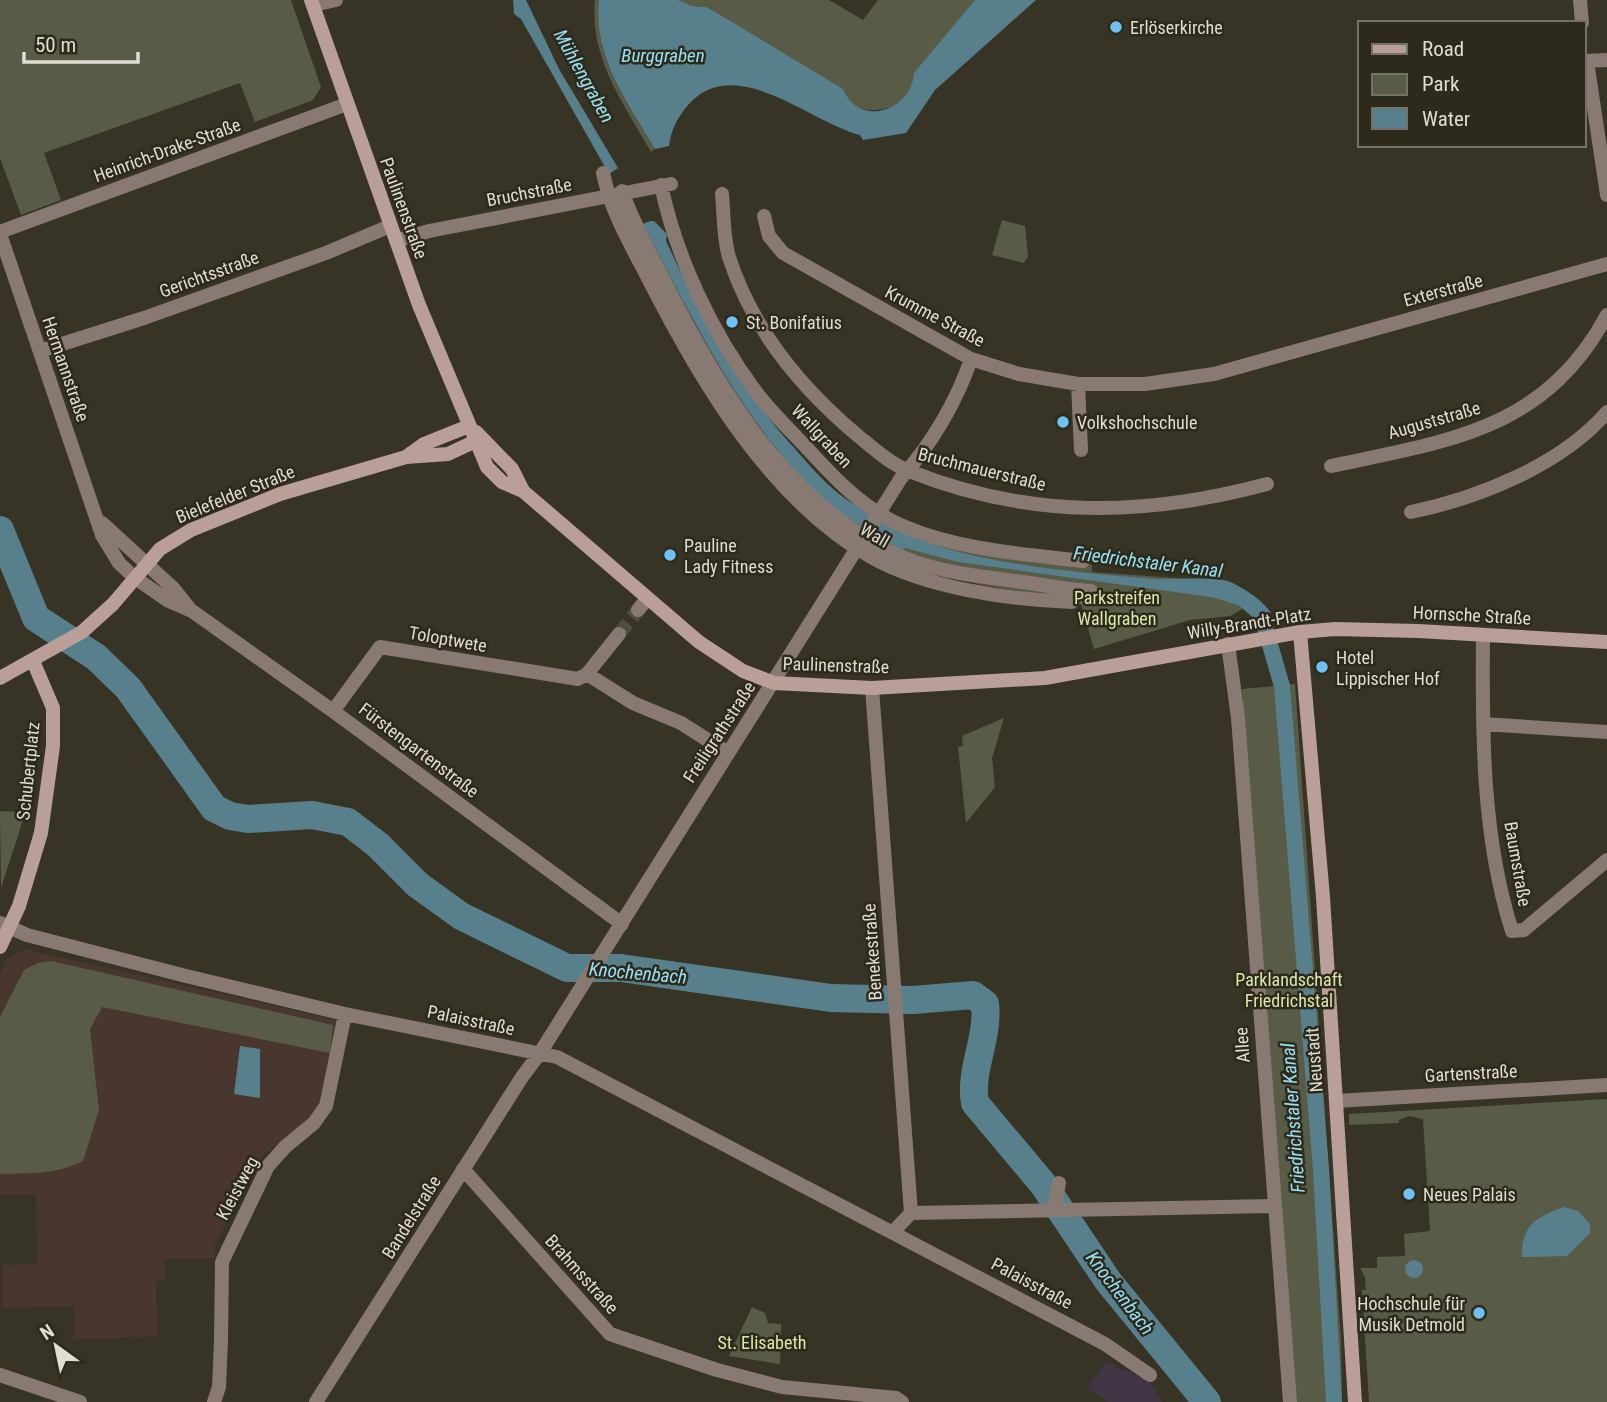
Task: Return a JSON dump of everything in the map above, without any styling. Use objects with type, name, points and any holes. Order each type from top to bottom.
[{"type":"main road","name":"Paulinenstraße","points":[[312,3],[390,226],[469,426],[479,440],[487,467],[502,482],[523,491],[643,604],[743,671],[774,683],[872,688],[1045,678]]},
{"type":"main road","name":"Bielefelder Straße","points":[[406,457],[424,444],[469,426]]},
{"type":"main road","name":"Bielefelder Straße","points":[[0,678],[33,662],[82,632],[113,604],[145,565],[175,539],[229,513],[280,494],[406,457],[448,454],[479,440]]},
{"type":"main road","name":"Willy-Brandt-Platz","points":[[1045,678],[1228,644],[1335,629]]},
{"type":"main road","name":"Hornsche Straße","points":[[1335,629],[1607,642]]},
{"type":"main road","name":"Neustadt","points":[[1300,632],[1324,897],[1355,1402]]},
{"type":"main road","name":"Schubertplatz","points":[[0,947],[5,925],[41,833],[53,746],[52,708],[33,662]]},
{"type":"street","points":[[312,3],[336,0]]},
{"type":"street","points":[[1580,0],[1582,21]]},
{"type":"street","points":[[1607,60],[1586,61],[1607,195]]},
{"type":"street","name":"Heinrich-Drake-Straße","points":[[0,233],[347,104]]},
{"type":"street","name":"Wall","points":[[603,173],[712,383],[757,452],[812,513],[862,539],[873,558],[910,574],[964,589],[1072,602],[1089,591]]},
{"type":"street","name":"Bruchstraße","points":[[396,241],[429,231],[666,184]]},
{"type":"street","name":"Wallgraben","points":[[666,184],[677,243],[737,365],[757,394],[842,486],[878,515],[941,540],[1083,561]]},
{"type":"street","name":"Bruchmauerstraße","points":[[722,194],[728,254],[739,283],[787,367],[821,405],[886,458],[908,471],[1016,500],[1072,508],[1164,507],[1267,484]]},
{"type":"street","name":"Krumme Straße","points":[[764,216],[769,236],[783,253],[971,359],[1019,374],[1078,384],[1145,384],[1214,374],[1288,354]]},
{"type":"street","name":"Gerichtsstraße","points":[[40,351],[66,345],[157,314],[326,253],[390,226]]},
{"type":"street","name":"Hermannstraße","points":[[0,233],[97,516],[113,554],[134,577]]},
{"type":"street","name":"Exterstraße","points":[[1288,354],[1607,264]]},
{"type":"street","name":"Auguststraße","points":[[1331,466],[1463,436],[1511,417],[1559,379],[1602,337],[1607,315]]},
{"type":"street","name":"Freiligrathstraße","points":[[540,1053],[862,539],[916,462],[962,384],[971,359]]},
{"type":"street","points":[[1078,384],[1081,450]]},
{"type":"street","points":[[1411,512],[1436,507],[1537,466],[1597,424],[1607,412]]},
{"type":"street","name":"Hermannstraße","points":[[97,516],[145,565]]},
{"type":"street","name":"Fürstengartenstraße","points":[[145,565],[174,589],[192,611]]},
{"type":"street","name":"Fürstengartenstraße","points":[[134,577],[167,600],[192,611],[334,711],[622,923]]},
{"type":"street","points":[[619,634],[587,674],[640,707],[681,723],[728,753]]},
{"type":"street","name":"Baumstraße","points":[[1483,635],[1485,773],[1504,904],[1512,931],[1524,930],[1580,880],[1607,860]]},
{"type":"street","name":"Allee","points":[[1228,644],[1238,718],[1290,1402]]},
{"type":"street","name":"Toloptwete","points":[[334,711],[380,647],[569,679],[587,674]]},
{"type":"street","name":"Benekestraße","points":[[872,688],[911,1213]]},
{"type":"street","points":[[1483,724],[1607,732]]},
{"type":"street","name":"Palaisstraße","points":[[5,925],[27,934],[186,976],[345,1014],[557,1057],[1105,1344],[1150,1375]]},
{"type":"street","name":"Kleistweg","points":[[214,1402],[219,1387],[222,1262],[268,1166],[285,1147],[314,1123],[326,1106],[345,1014]]},
{"type":"street","name":"Bandelstraße","points":[[316,1402],[463,1169],[540,1053]]},
{"type":"street","name":"Gartenstraße","points":[[1336,1101],[1607,1085]]},
{"type":"street","name":"Brahmsstraße","points":[[463,1169],[610,1334],[717,1370],[782,1387],[896,1398],[902,1402]]},
{"type":"street","points":[[1053,1209],[1059,1184]]},
{"type":"street","points":[[893,1232],[911,1213],[1273,1206]]},
{"type":"street","points":[[0,1375],[80,1402]]},
{"type":"shaded area","points":[[29,950],[337,1020],[318,1109],[308,1123],[265,1153],[216,1242],[215,1258],[165,1259],[165,1280],[156,1281],[158,1336],[74,1339],[74,1306],[2,1308],[2,1265],[37,1264],[36,1194],[0,1194],[0,975],[7,959],[21,951]]},
{"type":"shaded area","points":[[1106,1362],[1149,1381],[1162,1402],[1108,1402],[1087,1388]]},
{"type":"green space","points":[[0,0],[291,0],[321,87],[313,100],[255,122],[240,83],[44,153],[61,200],[21,215],[0,158]]},
{"type":"green space","points":[[595,0],[599,0],[601,41],[614,79],[655,149],[651,152],[620,98],[603,61],[597,41]]},
{"type":"green space","points":[[678,0],[829,0],[863,20],[878,0],[975,0],[915,73],[904,99],[889,108],[870,110],[860,109],[708,7],[692,6]]},
{"type":"green space","points":[[1002,220],[1025,226],[1028,256],[1024,263],[992,255]]},
{"type":"green space","name":"Parkstreifen Wallgraben","points":[[891,523],[1044,560],[1092,565],[1092,572],[1231,582],[1259,600],[1230,616],[1190,620],[1094,649],[1080,600],[948,577],[872,552]]},
{"type":"green space","name":"Parklandschaft Friedrichstal","points":[[1295,684],[1341,1342],[1342,1402],[1291,1402],[1242,689]]},
{"type":"green space","points":[[1004,718],[992,758],[995,787],[966,823],[958,747],[963,746],[962,736]]},
{"type":"green space","points":[[0,811],[19,812],[23,820],[1,888]]},
{"type":"green space","points":[[51,961],[333,1025],[330,1053],[102,1007],[90,1029],[99,1110],[83,1161],[53,1171],[0,1174],[0,1017],[24,970],[38,963]]},
{"type":"green space","points":[[1607,1099],[1607,1402],[1369,1402],[1362,1290],[1366,1290],[1365,1277],[1360,1268],[1377,1268],[1377,1257],[1405,1256],[1404,1234],[1430,1231],[1423,1119],[1409,1116],[1399,1120],[1399,1123],[1349,1125],[1349,1114]]},
{"type":"green space","name":"St. Elisabeth","points":[[752,1307],[765,1313],[768,1323],[781,1324],[780,1364],[729,1356]]},
{"type":"water","points":[[513,0],[526,0],[559,69],[618,168],[609,174],[521,19],[514,14]]},
{"type":"water","name":"Burggraben","points":[[599,0],[678,0],[692,6],[707,7],[843,89],[861,109],[872,111],[884,110],[904,97],[911,86],[914,73],[975,0],[1036,0],[935,90],[906,133],[863,140],[860,135],[773,95],[728,85],[708,90],[689,104],[671,134],[669,146],[655,149],[614,78],[607,60],[598,21]]},
{"type":"water","points":[[654,221],[667,234],[666,241],[708,325],[755,400],[819,476],[844,498],[864,510],[855,525],[819,495],[787,462],[732,387],[643,224]]},
{"type":"water","points":[[888,526],[949,549],[1018,564],[1155,579],[1224,580],[1252,594],[1271,613],[1252,615],[1241,606],[1211,597],[958,562],[879,541]]},
{"type":"water","points":[[240,1046],[260,1049],[260,1098],[234,1094]]},
{"type":"water","points":[[1564,1207],[1578,1211],[1590,1224],[1590,1233],[1567,1256],[1522,1257],[1524,1237],[1532,1224],[1546,1214]]},
{"type":"water","points":[[1414,1260],[1420,1263],[1423,1269],[1420,1275],[1414,1278],[1408,1275],[1405,1269],[1408,1263]]},
{"type":"waterway","name":"Friedrichstaler Kanal","points":[[842,507],[902,541]]},
{"type":"waterway","name":"Knochenbach","points":[[0,530],[36,618],[96,657],[128,688],[214,808],[230,816],[248,819],[312,815],[348,822],[378,845],[418,885],[461,916],[567,968],[621,968],[831,998],[913,1000],[973,995],[985,1004],[984,1029],[975,1079],[975,1103],[1043,1184],[1108,1281],[1207,1402]]},
{"type":"waterway","name":"Friedrichstaler Kanal","points":[[1246,601],[1261,614],[1282,686],[1321,1170],[1334,1402]]},
{"type":"tunnel","points":[[619,634],[638,610]]},
{"type":"place","name":"Erlöserkirche","points":[[1116,27]]},
{"type":"place","name":"St. Bonifatius","points":[[732,322]]},
{"type":"place","name":"Volkshochschule","points":[[1063,422]]},
{"type":"place","name":"Pauline Lady Fitness","points":[[670,555]]},
{"type":"place","name":"Hotel Lippischer Hof","points":[[1322,667]]},
{"type":"place","name":"Neues Palais","points":[[1409,1194]]},
{"type":"place","name":"Hochschule für Musik Detmold","points":[[1479,1313]]},
{"type":"water label","name":"Mühlengraben","points":[[584,76]]}]
